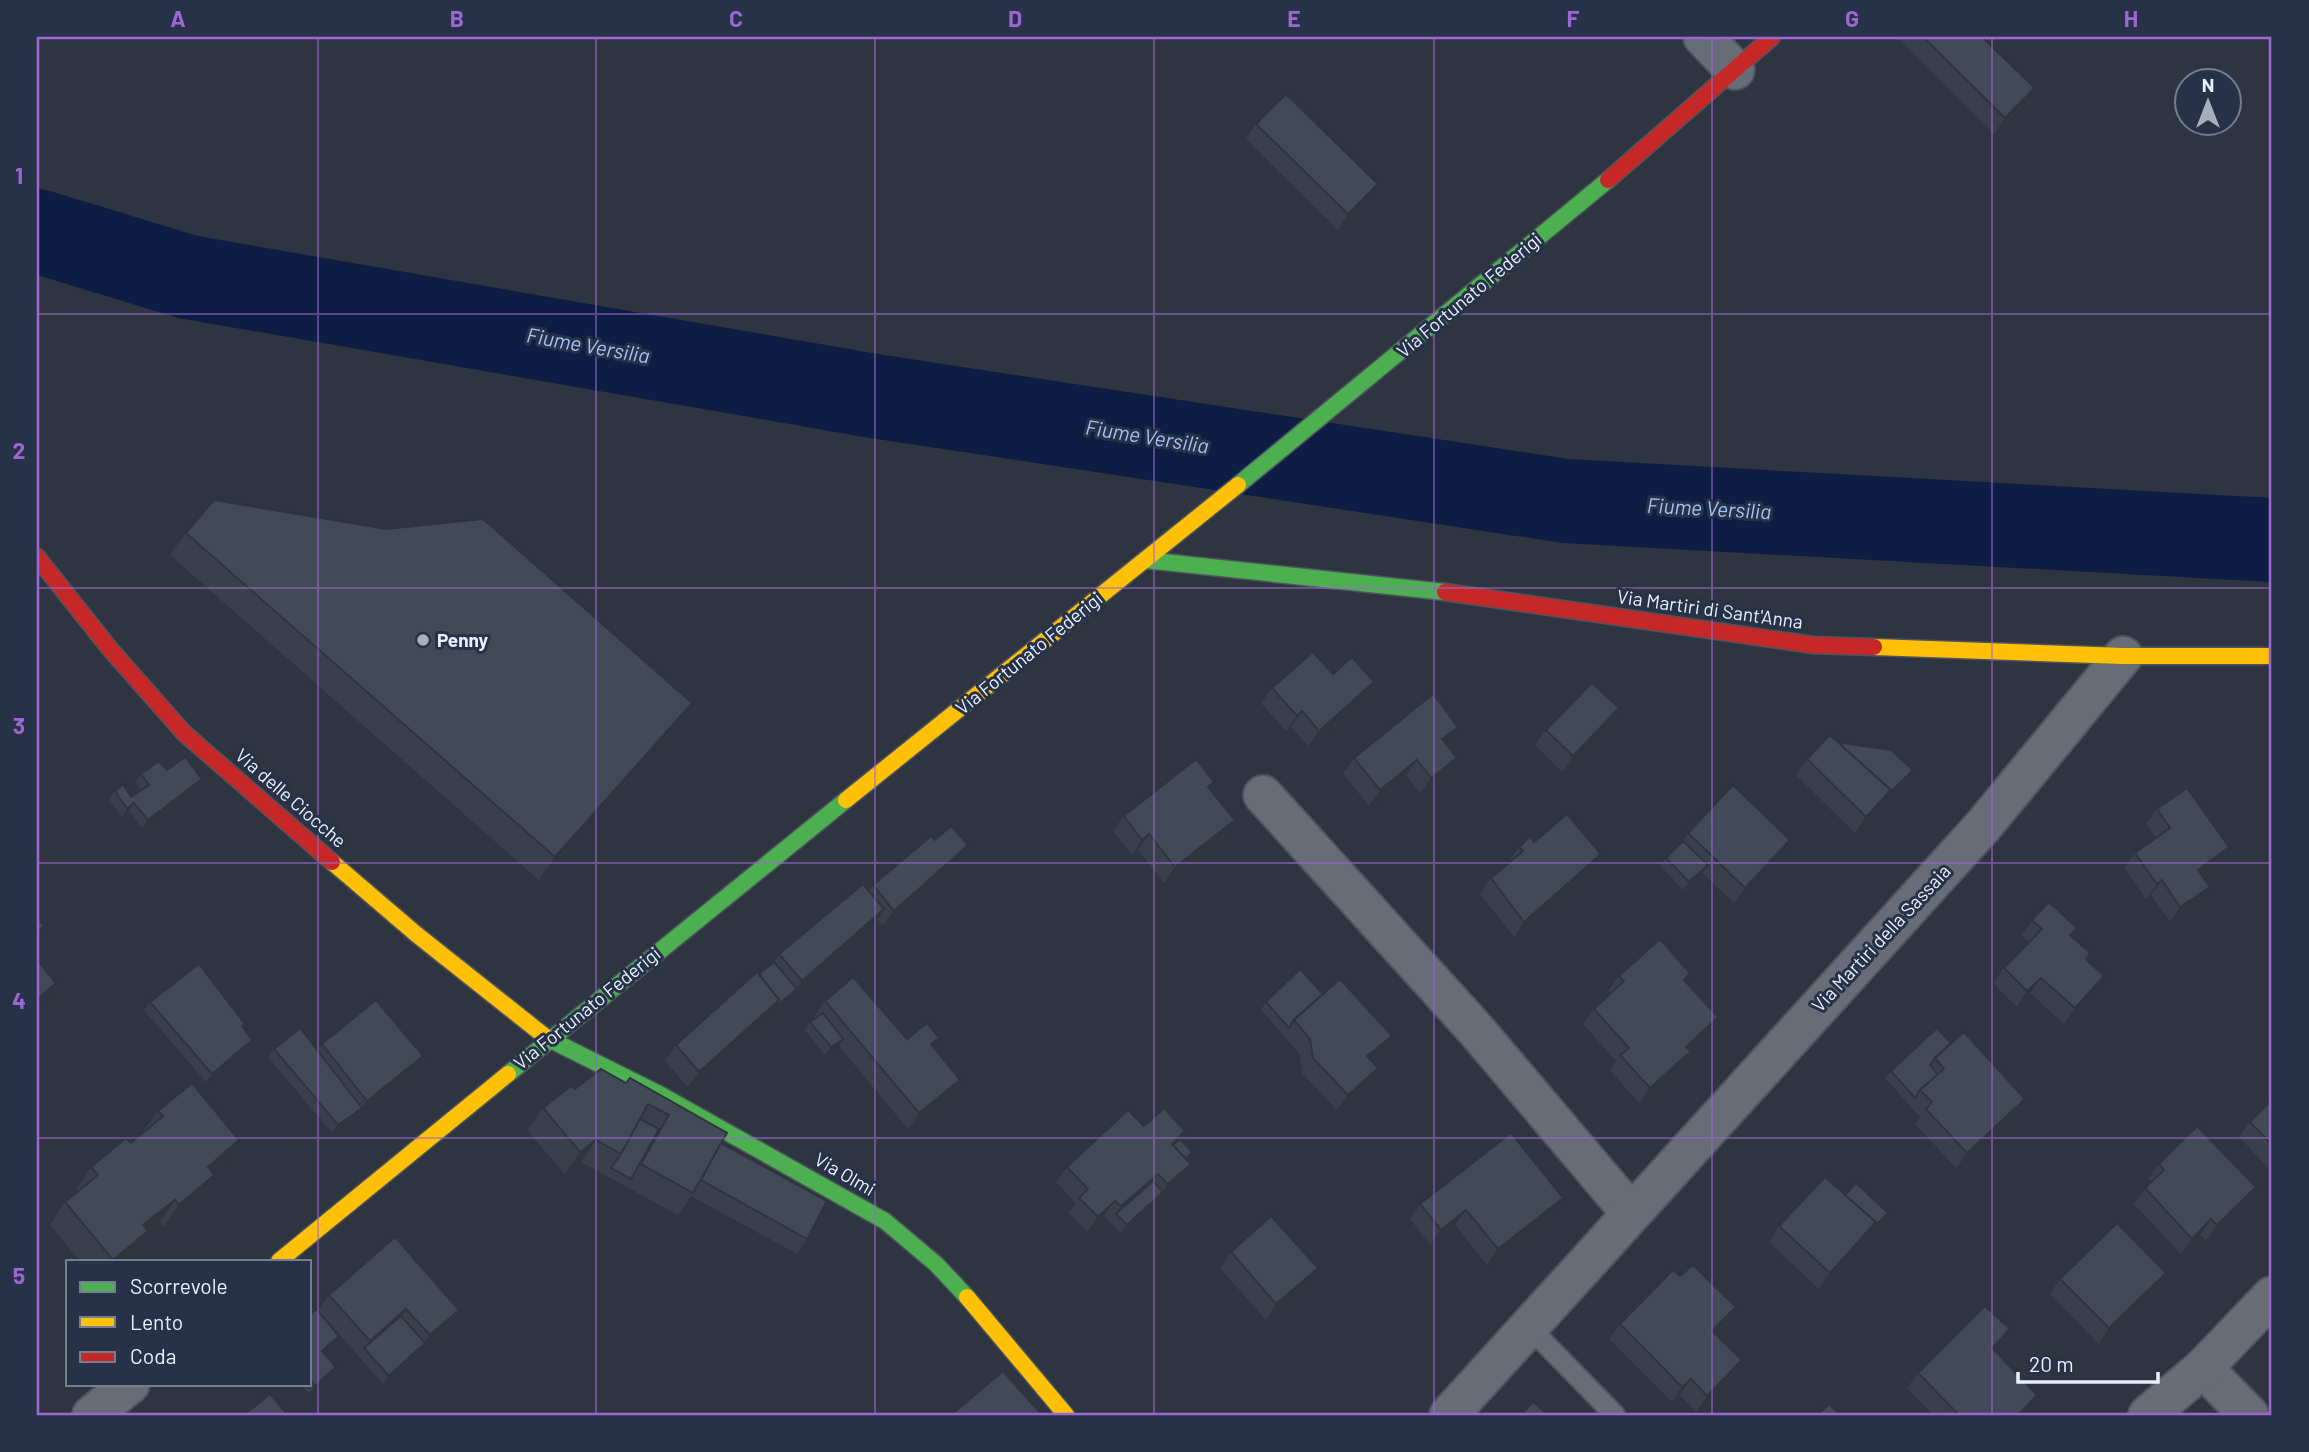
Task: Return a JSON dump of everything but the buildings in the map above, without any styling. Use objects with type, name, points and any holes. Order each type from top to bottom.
[{"type":"street","points":[[1703,37],[1735,70]]},
{"type":"street","name":"Via Fortunato Federigi","points":[[280,1260],[549,1039],[1196,521],[1438,321],[1772,37]]},
{"type":"street","name":"Via delle Ciocche","points":[[37,557],[110,649],[184,733],[416,934],[549,1039]]},
{"type":"street","name":"Via Martiri di Sant'Anna","points":[[1145,561],[1394,585],[1813,645],[2123,656],[2272,656]]},
{"type":"street","name":"Via Martiri della Sassaia","points":[[1449,1415],[1630,1212],[1718,1121],[1818,1006],[1984,825],[2123,656]]},
{"type":"street","points":[[1263,796],[1476,1031],[1630,1212]]},
{"type":"street","name":"Via Olmi","points":[[549,1039],[662,1095],[896,1229],[918,1245],[995,1330],[1066,1415]]},
{"type":"street","points":[[2148,1415],[2203,1368],[2272,1296]]},
{"type":"street","points":[[2203,1368],[2249,1415]]},
{"type":"street","points":[[92,1415],[128,1386]]},
{"type":"lane","points":[[1529,1327],[1615,1415]]},
{"type":"waterway","name":"Fiume Versilia","points":[[37,231],[188,277],[874,396],[1566,501],[2272,540]]},
{"type":"traffic: fast","points":[[1238,485],[1608,180]]},
{"type":"traffic: fast","points":[[1145,560],[1445,592]]},
{"type":"traffic: fast","points":[[508,1074],[846,800]]},
{"type":"traffic: fast","points":[[547,1038],[661,1095],[885,1221],[936,1264],[967,1297]]},
{"type":"traffic: slow","points":[[846,800],[1238,485]]},
{"type":"traffic: slow","points":[[1874,647],[2123,656],[2272,656]]},
{"type":"traffic: slow","points":[[332,862],[416,934],[547,1038]]},
{"type":"traffic: slow","points":[[280,1260],[508,1074]]},
{"type":"traffic: slow","points":[[967,1297],[1066,1415]]},
{"type":"traffic: jam","points":[[1608,180],[1772,37]]},
{"type":"traffic: jam","points":[[37,557],[110,649],[184,733],[332,862]]},
{"type":"traffic: jam","points":[[1445,592],[1813,645],[1874,647]]},
{"type":"place","name":"Penny","points":[[423,640]]}]
